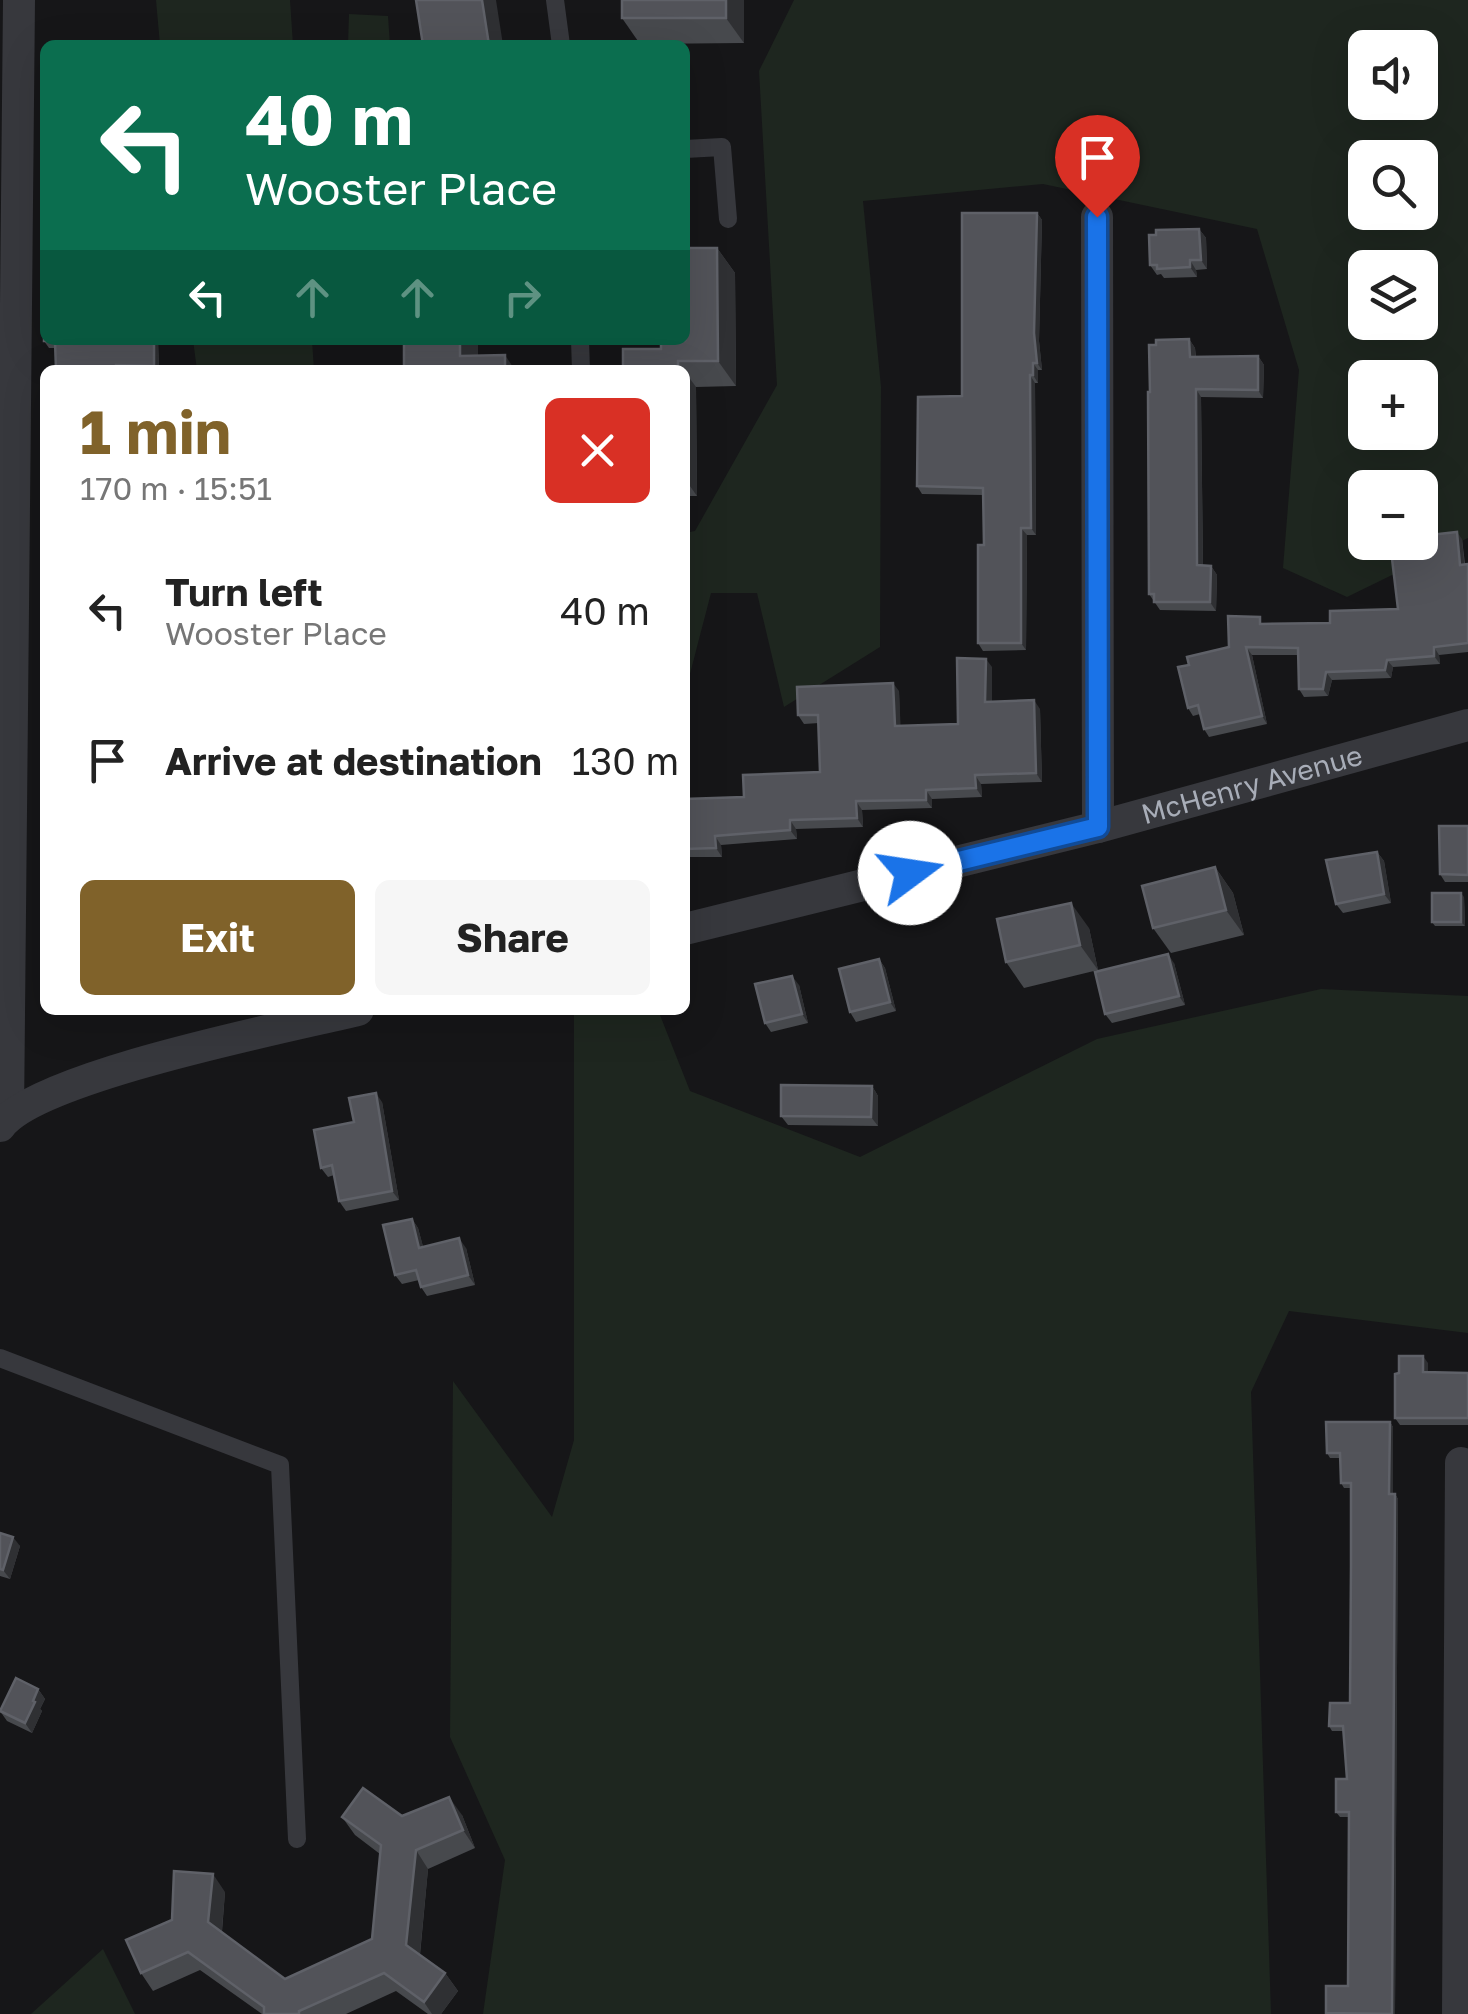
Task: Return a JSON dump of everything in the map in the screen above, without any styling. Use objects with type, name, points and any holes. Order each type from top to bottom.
[{"type":"street","points":[[19,0],[4,1121],[60,1090],[115,1070],[338,1015]]},
{"type":"street","points":[[1097,217],[1098,827]]},
{"type":"street","name":"McHenry Avenue","points":[[690,928],[1098,827],[1468,725]]},
{"type":"street","points":[[1458,2014],[1461,1463]]},
{"type":"lane","points":[[555,0],[560,40]]},
{"type":"lane","points":[[690,149],[722,147],[728,219]]},
{"type":"lane","points":[[0,1358],[280,1466],[296,1839]]},
{"type":"shaded area","points":[[156,0],[290,0],[293,40],[160,40]]},
{"type":"shaded area","points":[[794,0],[1468,0],[1468,538],[1438,553],[1438,470],[1348,470],[1348,560],[1423,560],[1347,597],[1283,568],[1299,370],[1257,229],[1043,184],[863,201],[881,387],[880,647],[784,707],[757,593],[711,593],[690,674],[690,532],[695,531],[777,385],[759,71]]},
{"type":"shaded area","points":[[349,14],[388,16],[390,40],[348,40]]},
{"type":"shaded area","points":[[194,345],[312,345],[314,365],[196,365]]},
{"type":"shaded area","points":[[1321,989],[1468,996],[1468,1333],[1289,1311],[1251,1392],[1271,2014],[483,2014],[505,1860],[450,1737],[453,1381],[552,1517],[574,1440],[574,1015],[660,1015],[690,1091],[860,1157],[1097,1039]]},
{"type":"shaded area","points":[[103,1949],[135,2014],[31,2014]]},
{"type":"building","points":[[416,0],[482,0],[488,40],[422,40]]},
{"type":"building","points":[[622,0],[726,0],[726,18],[622,18]]},
{"type":"building","points":[[962,213],[1037,213],[1037,363],[1033,363],[1030,375],[1031,528],[1021,528],[1021,643],[978,643],[978,545],[984,545],[983,488],[917,486],[918,397],[962,396]]},
{"type":"building","points":[[1199,229],[1201,260],[1190,260],[1190,267],[1157,269],[1157,265],[1150,265],[1149,235],[1156,235],[1156,230]]},
{"type":"building","points":[[690,248],[717,248],[718,361],[623,365],[623,349],[661,349],[661,345],[690,345]]},
{"type":"building","points":[[1189,339],[1190,357],[1258,356],[1258,390],[1196,389],[1197,565],[1211,566],[1210,602],[1154,602],[1154,594],[1149,594],[1149,345],[1156,345],[1156,340]]},
{"type":"building","points":[[55,345],[154,345],[154,365],[56,365]]},
{"type":"building","points":[[404,345],[460,345],[460,356],[505,355],[505,365],[404,365]]},
{"type":"building","points":[[1457,532],[1460,565],[1468,564],[1468,643],[1434,647],[1434,656],[1387,660],[1385,670],[1326,672],[1323,689],[1299,689],[1298,648],[1246,647],[1262,716],[1204,729],[1198,705],[1188,708],[1178,667],[1189,665],[1187,657],[1229,647],[1228,616],[1260,617],[1260,624],[1330,623],[1330,611],[1398,609],[1392,560],[1438,560],[1438,534]]},
{"type":"building","points":[[957,658],[986,659],[985,702],[1034,700],[1036,773],[975,775],[976,788],[926,790],[926,800],[856,801],[857,818],[790,820],[790,830],[715,836],[716,848],[690,849],[690,799],[744,797],[743,775],[820,772],[818,715],[798,715],[797,687],[893,683],[895,726],[958,724]]},
{"type":"building","points":[[1439,826],[1468,826],[1468,875],[1440,874]]},
{"type":"building","points":[[1377,852],[1384,894],[1336,904],[1326,860]]},
{"type":"building","points":[[1215,867],[1226,910],[1153,928],[1142,886]]},
{"type":"building","points":[[1432,893],[1461,893],[1461,922],[1432,922]]},
{"type":"building","points":[[1071,903],[1080,945],[1006,962],[997,919]]},
{"type":"building","points":[[1168,954],[1179,996],[1105,1014],[1095,972]]},
{"type":"building","points":[[879,959],[890,1002],[850,1012],[839,969]]},
{"type":"building","points":[[792,976],[802,1014],[765,1023],[755,984]]},
{"type":"building","points":[[781,1085],[872,1086],[871,1117],[781,1116]]},
{"type":"building","points":[[376,1093],[392,1191],[339,1201],[332,1165],[321,1168],[314,1130],[354,1122],[349,1098]]},
{"type":"building","points":[[412,1219],[419,1248],[459,1238],[468,1275],[421,1287],[416,1270],[395,1275],[383,1225]]},
{"type":"building","points":[[1399,1356],[1423,1356],[1423,1372],[1468,1373],[1468,1418],[1395,1418]]},
{"type":"building","points":[[1326,1422],[1390,1422],[1389,1494],[1395,1494],[1392,2014],[1326,2013],[1326,1986],[1348,1986],[1349,1812],[1336,1812],[1336,1779],[1347,1779],[1343,1726],[1329,1726],[1330,1703],[1350,1703],[1351,1483],[1341,1483],[1340,1453],[1327,1453]]},
{"type":"building","points":[[0,1533],[13,1537],[3,1570],[0,1569]]},
{"type":"building","points":[[16,1678],[38,1689],[25,1723],[0,1711]]},
{"type":"building","points":[[363,1788],[402,1816],[449,1797],[463,1830],[416,1850],[406,1945],[445,1973],[424,2002],[384,1973],[299,2014],[264,2014],[264,2007],[188,1952],[141,1973],[126,1940],[172,1920],[174,1871],[213,1874],[208,1922],[285,1979],[372,1939],[381,1845],[342,1817]]},
{"type":"route","points":[[910,873],[1098,827],[1097,217]]}]
